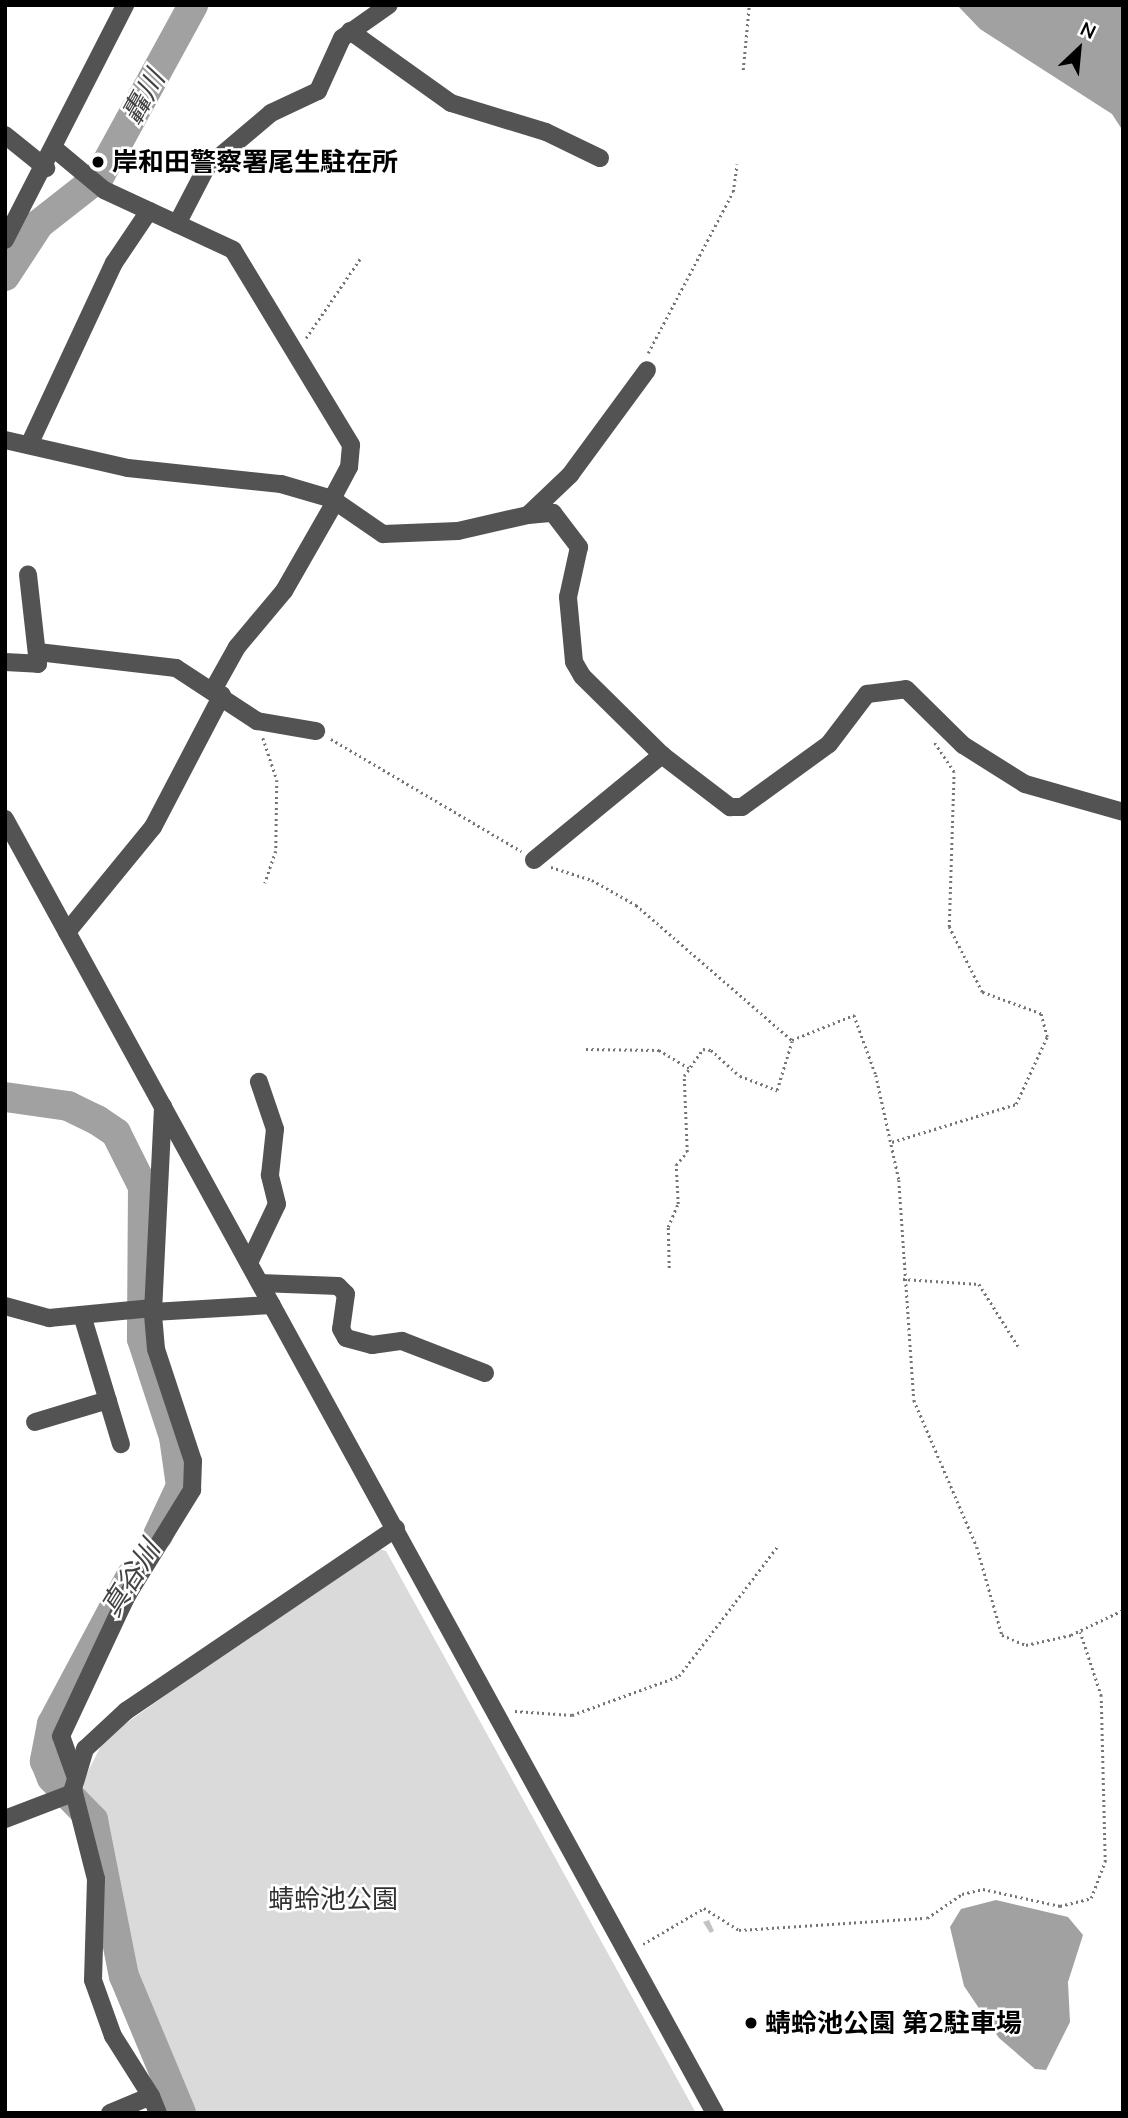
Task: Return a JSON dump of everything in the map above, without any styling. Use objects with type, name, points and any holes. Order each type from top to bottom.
[{"type":"street","points":[[5,240],[56,150],[125,5]]},
{"type":"street","points":[[177,223],[206,168],[271,113],[318,91],[350,31],[389,5]]},
{"type":"street","points":[[350,31],[451,103],[546,132],[600,158]]},
{"type":"street","points":[[5,135],[46,168]]},
{"type":"street","points":[[56,150],[104,190],[233,250],[351,445],[349,467],[333,501],[284,591],[237,647],[153,827],[68,932]]},
{"type":"street","points":[[29,445],[114,263],[149,211]]},
{"type":"street","points":[[528,515],[570,475],[647,370]]},
{"type":"street","points":[[5,440],[128,468],[281,484],[333,501],[383,534],[458,531],[528,515],[554,513],[579,548],[568,597],[574,662],[582,676],[662,755],[713,797],[742,807],[829,744],[867,694],[906,689],[931,706],[963,745],[1024,784],[1123,812]]},
{"type":"street","points":[[5,662],[38,664],[28,575]]},
{"type":"street","points":[[38,652],[176,668],[218,692],[257,721],[316,731]]},
{"type":"street","points":[[534,860],[662,755]]},
{"type":"street","points":[[5,819],[397,1528],[715,2113]]},
{"type":"street","points":[[250,1263],[277,1204],[270,1175],[275,1129],[259,1082]]},
{"type":"street","points":[[158,2113],[151,2096],[113,2036],[93,1980],[96,1879],[61,1736],[126,1597],[192,1490],[193,1461],[156,1349],[153,1310],[163,1106]]},
{"type":"street","points":[[260,1283],[338,1286],[346,1294],[341,1329],[346,1338],[372,1345],[402,1341],[485,1373]]},
{"type":"street","points":[[5,1306],[49,1318],[272,1305]]},
{"type":"street","points":[[82,1315],[121,1444]]},
{"type":"street","points":[[35,1422],[107,1400]]},
{"type":"street","points":[[5,1819],[74,1784],[100,1731],[397,1528]]},
{"type":"street","points":[[110,2113],[151,2096]]},
{"type":"path","points":[[743,70],[750,5]]},
{"type":"path","points":[[647,370],[650,344],[733,192],[737,164]]},
{"type":"path","points":[[294,350],[362,256]]},
{"type":"path","points":[[257,721],[277,780],[276,851],[265,883]]},
{"type":"path","points":[[316,731],[534,860],[592,880],[636,905],[792,1040]]},
{"type":"path","points":[[892,1142],[1016,1104],[1048,1037],[1041,1014],[982,992],[949,927],[954,772],[927,731]]},
{"type":"path","points":[[792,1040],[854,1015],[892,1142],[903,1279],[921,1428],[970,1529],[1002,1635],[1026,1645],[1079,1631],[1123,1610]]},
{"type":"path","points":[[669,1268],[668,1227],[678,1204],[676,1165],[687,1152],[684,1076],[703,1049],[710,1050],[740,1076],[777,1090],[792,1040]]},
{"type":"path","points":[[586,1049],[659,1050],[689,1069]]},
{"type":"path","points":[[903,1279],[979,1284],[1020,1349]]},
{"type":"path","points":[[494,1710],[572,1715],[679,1676],[777,1547]]},
{"type":"path","points":[[628,1953],[704,1908],[739,1930],[927,1918],[962,1894],[983,1889],[1060,1906],[1091,1899],[1105,1862],[1101,1696],[1079,1631]]},
{"type":"green space","name":"蜻蛉池公園","points":[[375,1548],[386,1551],[696,2113],[186,2113],[129,1973],[105,1833],[83,1795],[84,1779],[105,1738]]},
{"type":"shaded area","points":[[957,5],[1123,5],[1123,131],[1112,114],[980,29]]},
{"type":"shaded area","points":[[996,1900],[1068,1917],[1083,1935],[1068,1982],[1070,2022],[1046,2070],[1035,2069],[999,2038],[964,1986],[950,1927],[961,1909]]},
{"type":"building","points":[[709,1920],[714,1931],[710,1933],[703,1922]]},
{"type":"waterway","name":"轟川","points":[[5,276],[39,224],[99,177],[193,5]]},
{"type":"waterway","name":"真谷川","points":[[5,1097],[68,1106],[97,1120],[116,1133],[143,1187],[142,1339],[174,1437],[181,1486],[158,1535]]},
{"type":"waterway","name":"真谷川","points":[[131,1576],[52,1724],[45,1761],[52,1778],[93,1820],[124,1976],[181,2113]]},
{"type":"place","name":"岸和田警察署尾生駐在所","points":[[98,162]]},
{"type":"place","name":"蜻蛉池公園 第2駐車場","points":[[751,2023]]}]
